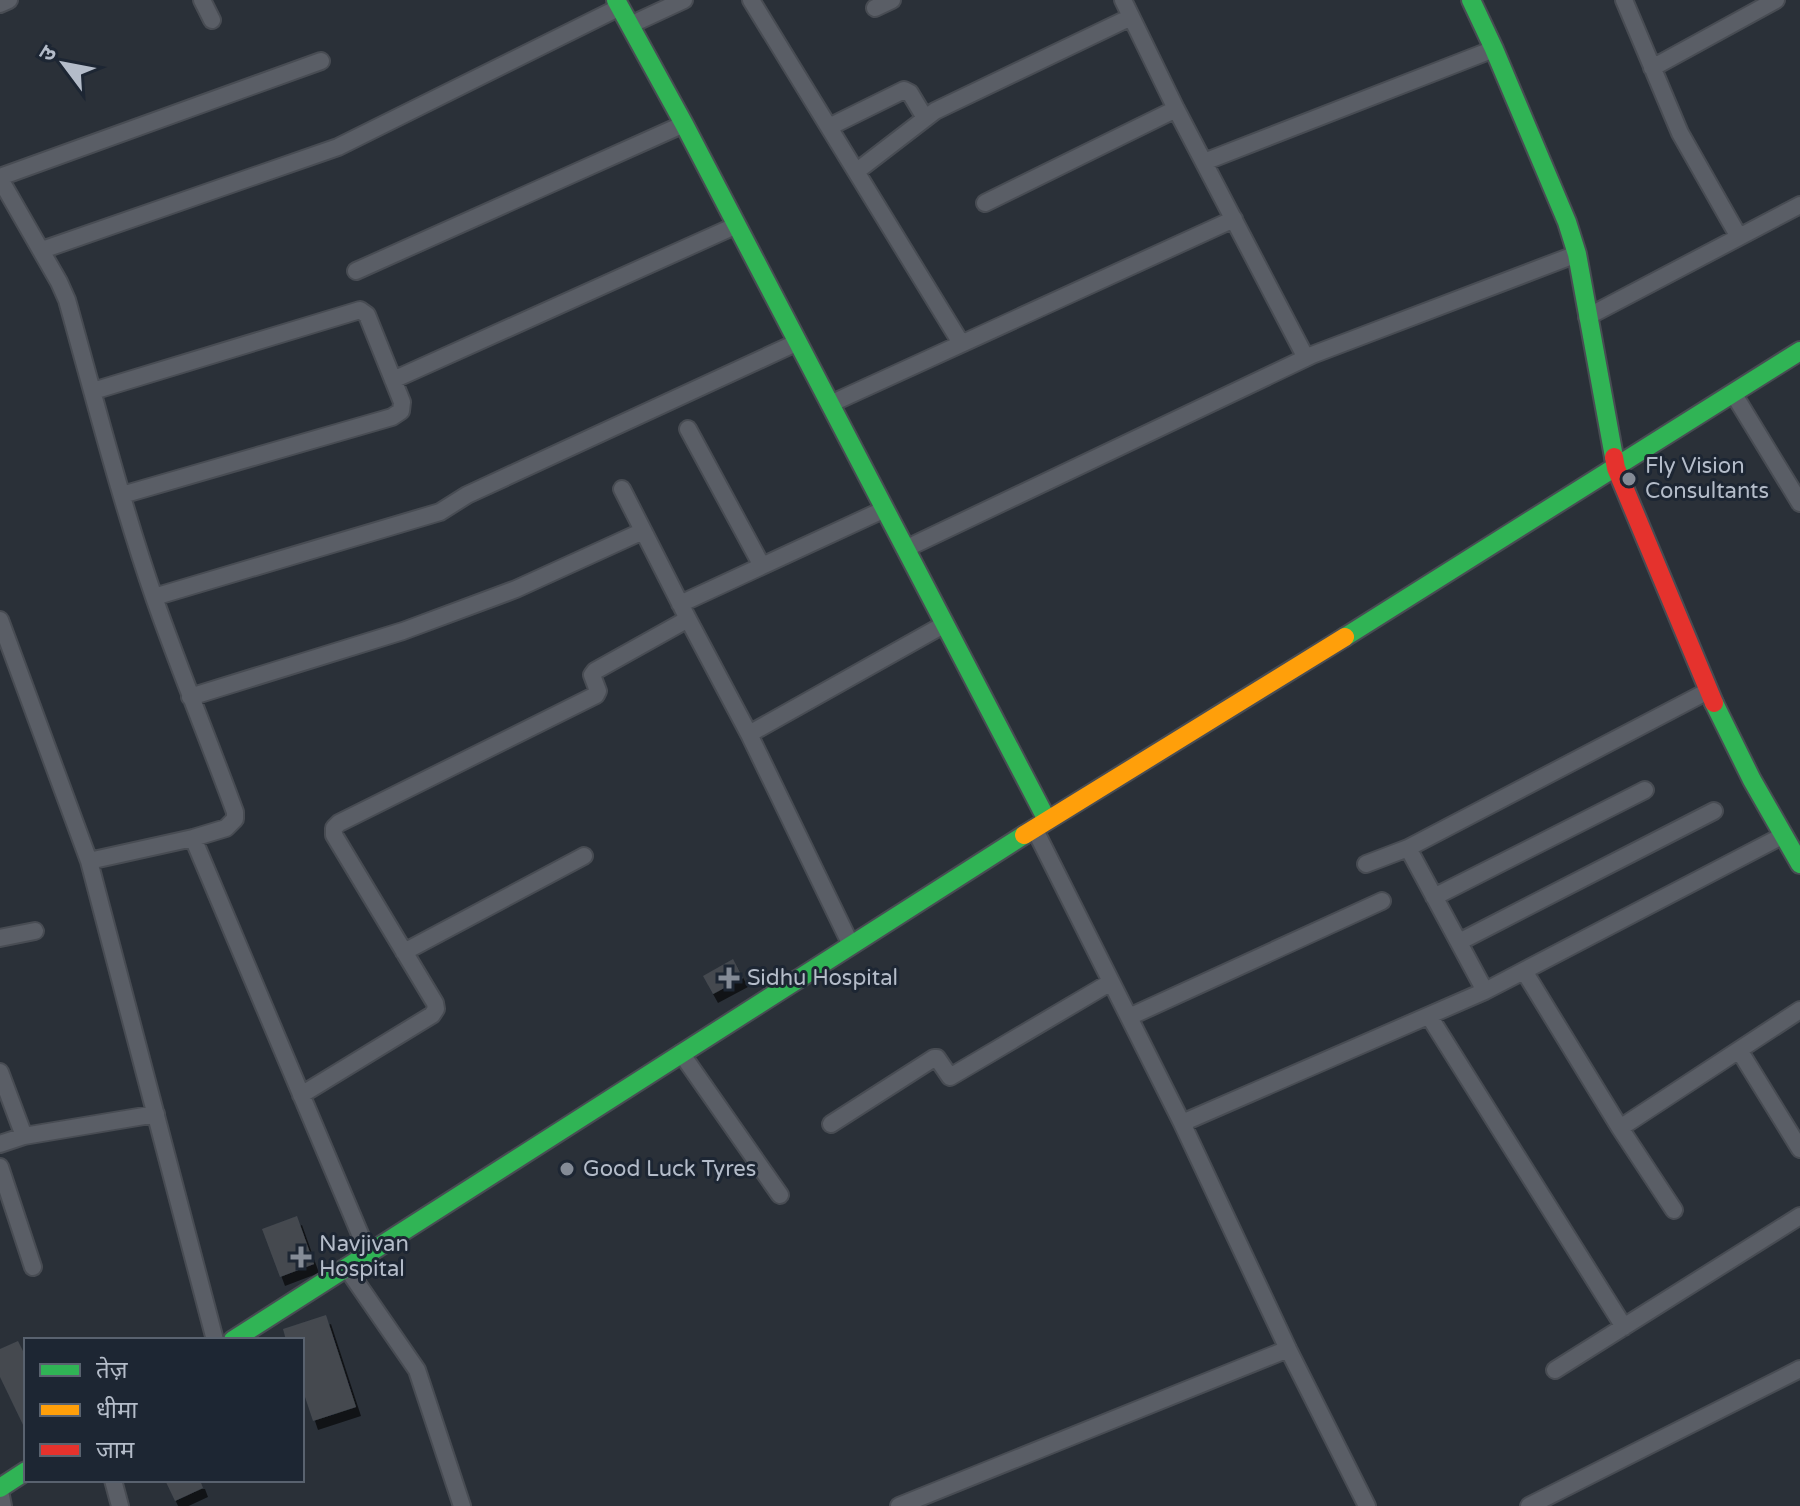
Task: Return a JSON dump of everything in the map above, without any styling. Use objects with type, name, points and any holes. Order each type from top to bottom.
[{"type":"street","points":[[0,4],[9,0]]},
{"type":"street","points":[[202,0],[212,20]]},
{"type":"street","points":[[630,25],[684,0]]},
{"type":"street","points":[[751,0],[961,343]]},
{"type":"street","points":[[875,8],[892,0]]},
{"type":"street","points":[[1123,0],[1176,109],[1306,358]]},
{"type":"street","points":[[1471,0],[1567,222],[1577,254],[1616,468],[1708,691],[1752,780],[1800,864]]},
{"type":"street","points":[[1624,0],[1680,133],[1739,237]]},
{"type":"street","points":[[1652,68],[1776,0]]},
{"type":"street","points":[[42,250],[338,147],[618,4],[945,624],[1111,982],[1367,1506]]},
{"type":"street","points":[[857,171],[935,111],[1131,17]]},
{"type":"street","points":[[1204,162],[1494,49]]},
{"type":"street","points":[[89,861],[226,828],[235,819],[235,812],[154,597],[67,300],[0,178],[321,61]]},
{"type":"street","points":[[829,127],[904,90],[910,93],[925,118]]},
{"type":"street","points":[[985,203],[1176,109]]},
{"type":"street","points":[[356,271],[684,124]]},
{"type":"street","points":[[1587,317],[1800,205]]},
{"type":"street","points":[[830,404],[1234,219]]},
{"type":"street","points":[[393,380],[737,225]]},
{"type":"street","points":[[905,549],[1306,358],[1577,254]]},
{"type":"street","points":[[93,391],[360,310],[367,315],[402,402],[401,411],[396,416],[122,495]]},
{"type":"street","points":[[154,597],[440,512],[467,495],[798,342]]},
{"type":"street","points":[[236,1338],[1040,824],[1800,351]]},
{"type":"street","points":[[1733,393],[1800,503]]},
{"type":"street","points":[[688,429],[762,566]]},
{"type":"street","points":[[622,489],[749,734],[851,945]]},
{"type":"street","points":[[301,1095],[435,1012],[435,1003],[334,835],[334,828],[596,695],[594,671],[684,612],[762,566],[885,509]]},
{"type":"street","points":[[190,697],[418,626],[516,589],[643,531]]},
{"type":"street","points":[[0,620],[89,861],[214,1338]]},
{"type":"street","points":[[749,734],[945,624]]},
{"type":"street","points":[[1366,864],[1408,848],[1708,691]]},
{"type":"street","points":[[1434,897],[1645,790]]},
{"type":"street","points":[[1459,942],[1714,811]]},
{"type":"street","points":[[1182,1123],[1485,991],[1782,836]]},
{"type":"street","points":[[193,838],[368,1253]]},
{"type":"street","points":[[1408,848],[1485,991]]},
{"type":"street","points":[[404,952],[584,856]]},
{"type":"street","points":[[1129,1017],[1382,901]]},
{"type":"street","points":[[0,938],[35,931]]},
{"type":"street","points":[[1524,971],[1674,1210]]},
{"type":"street","points":[[831,1124],[935,1058],[951,1077],[1111,982]]},
{"type":"street","points":[[1620,1128],[1800,1010]]},
{"type":"street","points":[[1429,1016],[1624,1327]]},
{"type":"street","points":[[1739,1050],[1800,1149]]},
{"type":"street","points":[[681,1053],[780,1195]]},
{"type":"street","points":[[0,1072],[24,1136]]},
{"type":"street","points":[[0,1144],[24,1136],[156,1114]]},
{"type":"street","points":[[0,1167],[33,1267]]},
{"type":"street","points":[[1555,1370],[1800,1216]]},
{"type":"street","points":[[346,1267],[417,1370],[462,1506]]},
{"type":"street","points":[[899,1506],[1288,1349]]},
{"type":"street","points":[[1529,1506],[1800,1369]]},
{"type":"street","points":[[3,1506],[0,1490],[24,1472]]},
{"type":"street","points":[[114,1482],[120,1506]]},
{"type":"building","points":[[733,959],[743,978],[713,994],[703,976]]},
{"type":"building","points":[[297,1216],[314,1264],[280,1277],[262,1229]]},
{"type":"building","points":[[326,1315],[356,1407],[313,1421],[304,1394],[304,1338],[285,1338],[283,1329]]},
{"type":"building","points":[[18,1341],[24,1353],[24,1427],[0,1377],[0,1349]]},
{"type":"building","points":[[166,1482],[201,1482],[203,1488],[175,1501]]},
{"type":"traffic: fast","points":[[616,0],[684,124],[1047,820]]},
{"type":"traffic: fast","points":[[1471,0],[1567,222],[1577,254],[1614,457]]},
{"type":"traffic: fast","points":[[1345,637],[1800,351]]},
{"type":"traffic: fast","points":[[1714,703],[1752,780],[1800,864]]},
{"type":"traffic: fast","points":[[236,1338],[1024,835]]},
{"type":"traffic: fast","points":[[0,1488],[24,1472]]},
{"type":"traffic: slow","points":[[1024,835],[1345,637]]},
{"type":"traffic: jam","points":[[1614,457],[1714,703]]},
{"type":"place","name":"Fly Vision Consultants","points":[[1629,479]]},
{"type":"place","name":"Sidhu Hospital","points":[[729,978]]},
{"type":"place","name":"Good Luck Tyres","points":[[567,1169]]},
{"type":"place","name":"Navjivan Hospital","points":[[301,1257]]}]
